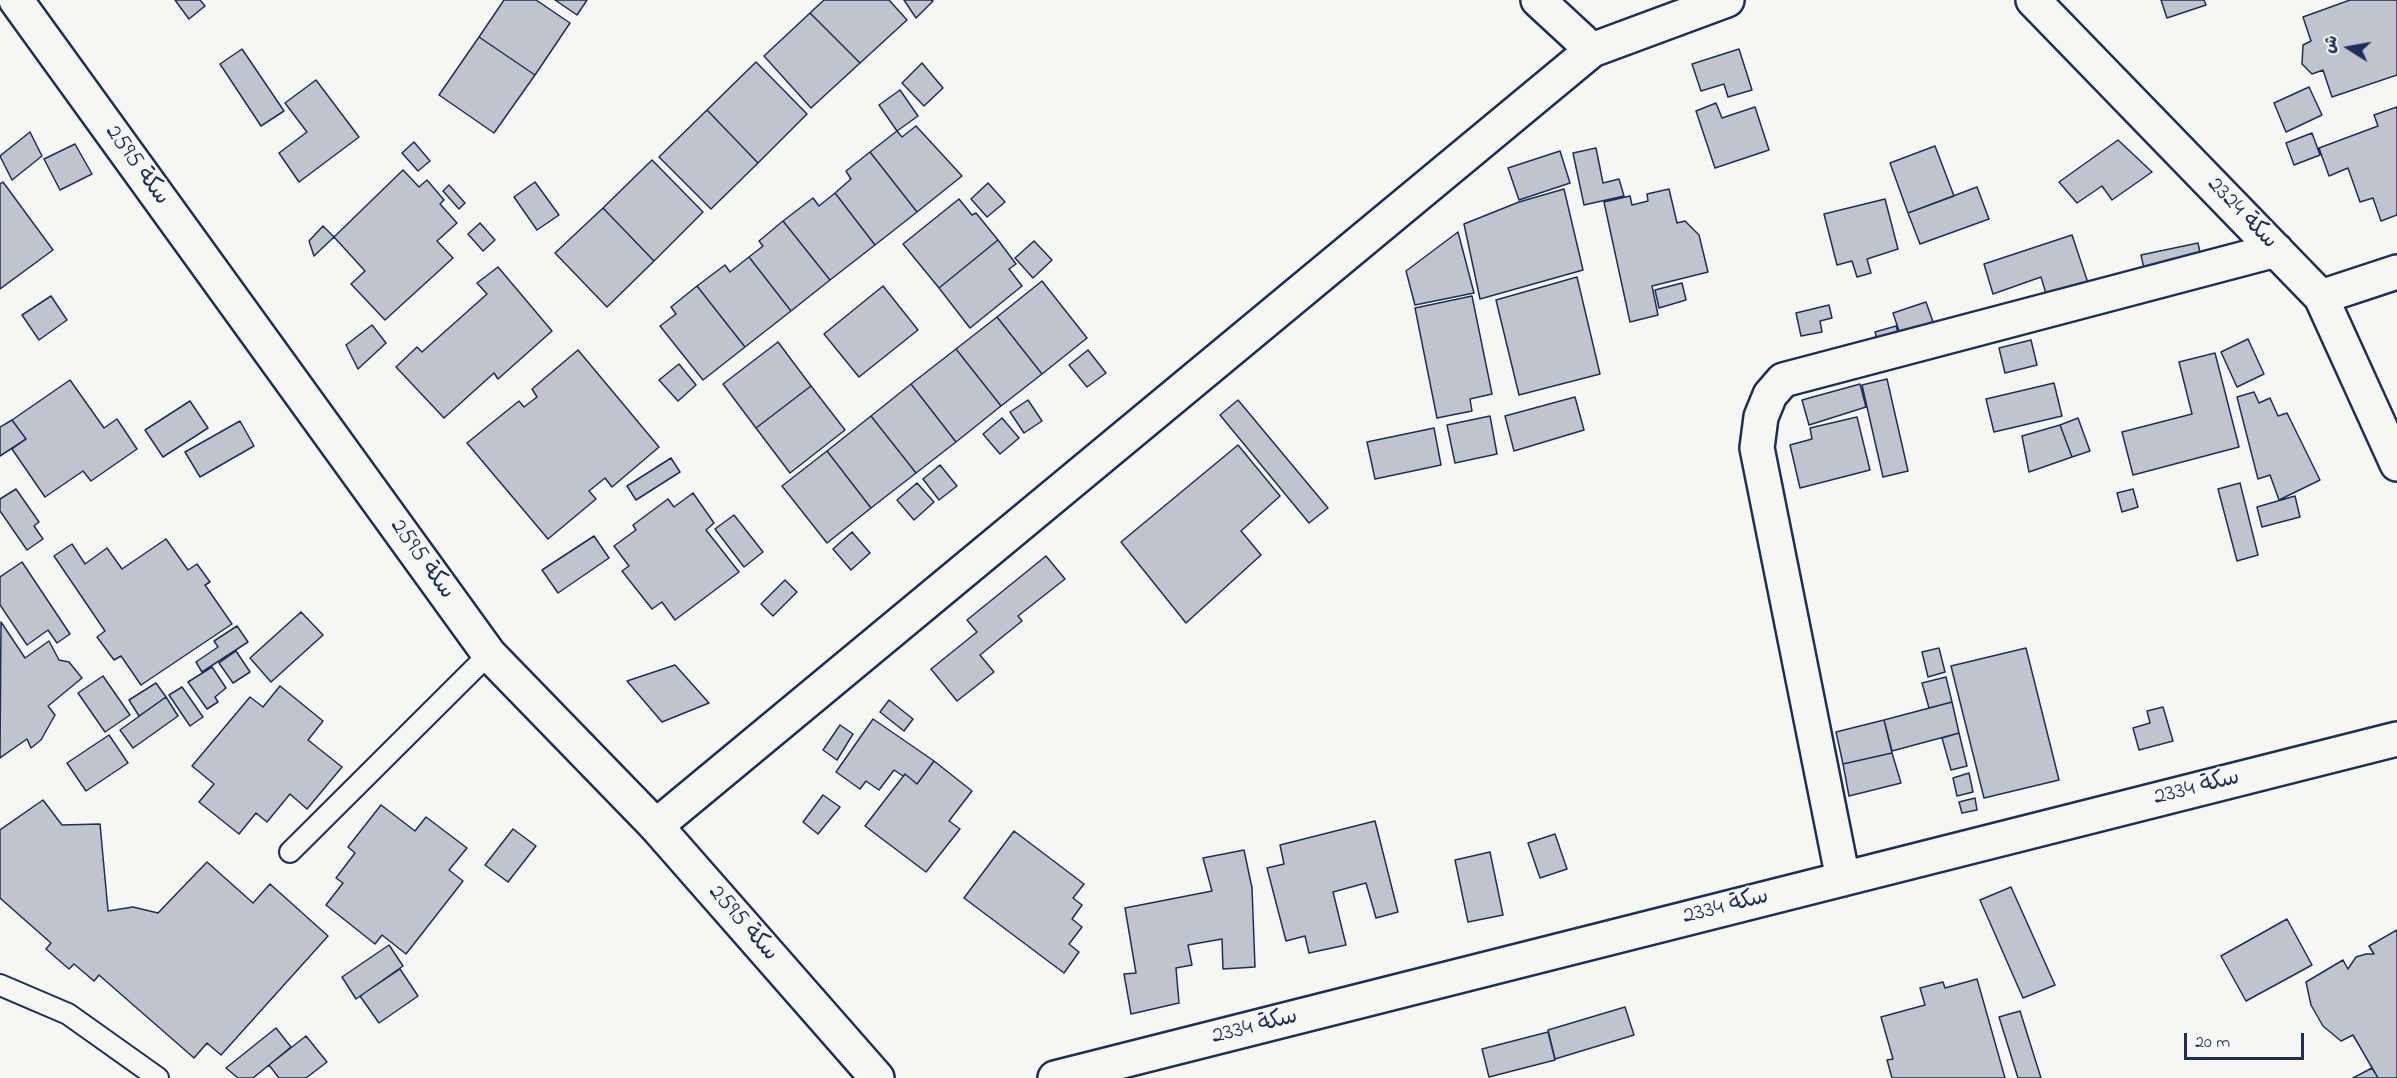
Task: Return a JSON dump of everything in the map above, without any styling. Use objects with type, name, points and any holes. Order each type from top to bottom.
[{"type":"street","name":"سكة 2595","points":[[16,0],[489,654],[656,826],[877,1078]]},
{"type":"street","points":[[1538,0],[1592,50]]},
{"type":"street","points":[[656,826],[1592,50],[1727,0]]},
{"type":"street","name":"سكة 2324","points":[[2033,0],[2321,297],[2397,464]]},
{"type":"street","points":[[1843,879],[1757,448],[1761,417],[1770,395],[1783,380],[2276,250]]},
{"type":"street","points":[[2321,297],[2397,272]]},
{"type":"street","name":"سكة 2334","points":[[1055,1078],[2397,738]]},
{"type":"lane","points":[[290,852],[489,654]]},
{"type":"lane","points":[[0,985],[68,1014],[158,1078]]},
{"type":"building","points":[[175,0],[200,0],[205,6],[189,19]]},
{"type":"building","points":[[504,0],[536,0],[570,23],[535,75],[479,37]]},
{"type":"building","points":[[555,0],[587,0],[577,15]]},
{"type":"building","points":[[824,0],[889,0],[907,20],[860,63],[810,13]]},
{"type":"building","points":[[904,0],[931,0],[933,1],[916,18]]},
{"type":"building","points":[[2161,0],[2204,0],[2206,5],[2167,18]]},
{"type":"building","points":[[2350,0],[2397,0],[2397,75],[2332,97],[2323,70],[2312,74],[2302,64],[2303,45],[2311,41],[2303,17]]},
{"type":"building","points":[[810,13],[860,63],[811,108],[764,56]]},
{"type":"building","points":[[479,37],[535,75],[494,133],[439,95]]},
{"type":"building","points":[[242,49],[284,111],[261,126],[220,64]]},
{"type":"building","points":[[1739,49],[1752,90],[1728,97],[1724,84],[1701,91],[1692,64]]},
{"type":"building","points":[[756,62],[807,114],[758,163],[707,110]]},
{"type":"building","points":[[922,63],[943,88],[924,106],[902,83]]},
{"type":"building","points":[[316,80],[359,137],[299,182],[279,153],[307,132],[285,103]]},
{"type":"building","points":[[2309,87],[2322,115],[2286,132],[2274,103]]},
{"type":"building","points":[[900,90],[918,116],[897,131],[879,105]]},
{"type":"building","points":[[1716,103],[1722,118],[1755,107],[1769,150],[1715,168],[1696,111]]},
{"type":"building","points":[[2397,107],[2397,215],[2381,221],[2373,198],[2360,202],[2348,168],[2329,176],[2319,148],[2378,126],[2374,115]]},
{"type":"building","points":[[707,110],[758,163],[711,209],[659,157]]},
{"type":"building","points":[[916,126],[962,176],[917,212],[870,152],[897,131],[902,137]]},
{"type":"building","points":[[30,132],[42,156],[12,180],[0,156]]},
{"type":"building","points":[[2312,133],[2320,155],[2294,165],[2286,143]]},
{"type":"building","points":[[2118,140],[2152,172],[2112,200],[2102,186],[2077,203],[2059,182]]},
{"type":"building","points":[[414,142],[430,161],[418,171],[402,153]]},
{"type":"building","points":[[75,144],[92,174],[60,190],[44,159]]},
{"type":"building","points":[[1935,146],[1954,196],[1908,213],[1890,163]]},
{"type":"building","points":[[1596,148],[1603,183],[1619,179],[1624,196],[1584,205],[1573,153]]},
{"type":"building","points":[[1560,151],[1570,183],[1519,200],[1508,168]]},
{"type":"building","points":[[870,152],[917,212],[875,245],[835,193],[851,179],[846,171]]},
{"type":"building","points":[[652,160],[703,212],[654,261],[603,208]]},
{"type":"building","points":[[403,170],[419,187],[427,180],[444,200],[440,204],[457,223],[437,241],[453,258],[385,320],[351,284],[365,271],[334,237]]},
{"type":"building","points":[[3,182],[53,250],[0,289],[0,184]]},
{"type":"building","points":[[535,182],[559,215],[537,230],[514,197]]},
{"type":"building","points":[[988,183],[1005,202],[987,217],[971,199]]},
{"type":"building","points":[[449,185],[465,203],[459,209],[443,191]]},
{"type":"building","points":[[1977,187],[1989,219],[1920,244],[1908,213]]},
{"type":"building","points":[[1564,189],[1583,270],[1480,299],[1464,224],[1519,202]]},
{"type":"building","points":[[1669,189],[1677,223],[1685,221],[1699,235],[1708,272],[1652,286],[1658,315],[1630,322],[1604,202],[1630,196],[1632,205],[1648,201],[1647,194]]},
{"type":"building","points":[[835,193],[875,245],[830,280],[783,221],[813,198],[819,206]]},
{"type":"building","points":[[959,199],[972,215],[976,213],[998,240],[939,288],[903,244]]},
{"type":"building","points":[[1885,199],[1898,249],[1867,259],[1871,273],[1857,277],[1852,261],[1837,265],[1824,214]]},
{"type":"building","points":[[603,208],[654,261],[607,307],[555,253]]},
{"type":"building","points":[[783,221],[830,280],[791,311],[749,257],[763,246],[759,241]]},
{"type":"building","points":[[480,223],[495,240],[483,251],[468,234]]},
{"type":"building","points":[[323,226],[334,237],[314,256],[309,241]]},
{"type":"building","points":[[1458,232],[1474,293],[1415,305],[1406,271]]},
{"type":"building","points":[[2072,235],[2088,283],[2047,297],[2041,277],[1993,294],[1984,264]]},
{"type":"building","points":[[998,240],[1016,264],[1009,269],[1022,286],[970,328],[939,288]]},
{"type":"building","points":[[1034,241],[1052,260],[1033,278],[1015,258]]},
{"type":"building","points":[[2198,243],[2203,267],[2146,278],[2141,255]]},
{"type":"building","points":[[749,257],[791,311],[745,347],[697,286],[725,265],[730,272]]},
{"type":"building","points":[[498,267],[552,331],[498,379],[494,373],[444,418],[396,367],[417,347],[422,352],[487,294],[477,283]]},
{"type":"building","points":[[1577,277],[1600,374],[1519,395],[1496,300]]},
{"type":"building","points":[[1042,281],[1087,338],[1042,374],[997,317]]},
{"type":"building","points":[[1682,283],[1686,300],[1659,308],[1655,290]]},
{"type":"building","points":[[697,286],[745,347],[703,380],[660,326],[676,314],[671,307]]},
{"type":"building","points":[[883,286],[918,330],[859,377],[824,334]]},
{"type":"building","points":[[51,296],[67,320],[39,340],[22,315]]},
{"type":"building","points":[[1472,296],[1492,394],[1470,399],[1472,411],[1437,418],[1415,308]]},
{"type":"building","points":[[1926,302],[1934,325],[1901,337],[1893,313]]},
{"type":"building","points":[[1829,305],[1832,318],[1820,321],[1822,332],[1801,336],[1796,313]]},
{"type":"building","points":[[997,317],[1042,374],[1001,406],[956,349]]},
{"type":"building","points":[[372,325],[386,343],[358,369],[346,345]]},
{"type":"building","points":[[1896,326],[1901,341],[1880,348],[1875,332]]},
{"type":"building","points":[[2248,339],[2264,374],[2237,387],[2221,352]]},
{"type":"building","points":[[2031,340],[2037,365],[2005,373],[1999,348]]},
{"type":"building","points":[[778,342],[811,386],[756,428],[723,384]]},
{"type":"building","points":[[956,349],[1001,406],[956,442],[911,384]]},
{"type":"building","points":[[578,350],[659,447],[612,487],[605,478],[589,491],[596,499],[548,539],[467,443],[519,401],[524,407],[537,397],[532,389]]},
{"type":"building","points":[[1088,350],[1106,373],[1087,387],[1069,365]]},
{"type":"building","points":[[2215,353],[2239,447],[2133,475],[2122,432],[2192,414],[2179,362]]},
{"type":"building","points":[[679,364],[696,385],[678,401],[659,380]]},
{"type":"building","points":[[1887,379],[1908,471],[1883,477],[1862,385]]},
{"type":"building","points":[[70,380],[104,428],[117,419],[137,449],[91,481],[83,471],[45,497],[12,449],[26,439],[12,420]]},
{"type":"building","points":[[2054,383],[2062,416],[1994,432],[1986,399]]},
{"type":"building","points":[[911,384],[956,442],[916,473],[871,416]]},
{"type":"building","points":[[1860,384],[1866,407],[1809,425],[1802,400]]},
{"type":"building","points":[[811,386],[845,430],[790,473],[756,428]]},
{"type":"building","points":[[2254,392],[2259,403],[2270,398],[2278,416],[2287,413],[2320,480],[2279,500],[2270,475],[2258,479],[2237,397]]},
{"type":"building","points":[[1575,397],[1584,430],[1514,451],[1505,416]]},
{"type":"building","points":[[1028,400],[1042,421],[1024,433],[1010,412]]},
{"type":"building","points":[[1238,400],[1328,508],[1309,523],[1220,415]]},
{"type":"building","points":[[190,401],[208,428],[163,457],[145,430]]},
{"type":"building","points":[[871,416],[916,473],[871,508],[827,451]]},
{"type":"building","points":[[1490,416],[1497,454],[1455,463],[1447,425]]},
{"type":"building","points":[[1857,417],[1870,470],[1800,488],[1790,445],[1812,439],[1810,428]]},
{"type":"building","points":[[1002,418],[1019,438],[1000,454],[983,434]]},
{"type":"building","points":[[2078,418],[2090,451],[2072,457],[2060,425]]},
{"type":"building","points":[[12,420],[26,439],[0,456],[0,427]]},
{"type":"building","points":[[240,421],[254,446],[200,477],[185,452]]},
{"type":"building","points":[[2060,425],[2072,457],[2029,472],[2022,436]]},
{"type":"building","points":[[1434,428],[1441,465],[1375,479],[1367,442]]},
{"type":"building","points":[[1238,445],[1280,496],[1241,531],[1261,555],[1186,623],[1121,542]]},
{"type":"building","points":[[827,451],[871,508],[827,543],[782,486]]},
{"type":"building","points":[[671,458],[680,472],[636,500],[627,486]]},
{"type":"building","points":[[940,465],[957,486],[939,500],[923,479]]},
{"type":"building","points":[[917,483],[934,502],[914,520],[897,500]]},
{"type":"building","points":[[2240,483],[2258,555],[2237,561],[2218,489]]},
{"type":"building","points":[[16,489],[39,522],[34,526],[43,539],[27,550],[0,511],[0,499]]},
{"type":"building","points":[[2133,489],[2138,507],[2122,512],[2117,493]]},
{"type":"building","points":[[693,493],[714,523],[706,530],[739,572],[675,620],[662,602],[652,609],[622,571],[629,566],[614,546],[636,530],[633,525],[668,499],[674,507]]},
{"type":"building","points":[[2295,496],[2300,517],[2262,527],[2257,507]]},
{"type":"building","points":[[734,515],[763,552],[744,567],[715,529]]},
{"type":"building","points":[[852,532],[870,553],[851,570],[833,549]]},
{"type":"building","points":[[594,536],[609,558],[558,593],[542,570]]},
{"type":"building","points":[[166,539],[188,570],[197,564],[210,582],[205,585],[232,624],[141,685],[121,656],[114,660],[97,637],[105,631],[54,556],[72,544],[85,564],[107,548],[122,569]]},
{"type":"building","points":[[1046,556],[1065,579],[1018,616],[1022,621],[980,655],[994,672],[957,701],[931,669],[977,632],[967,620]]},
{"type":"building","points":[[22,562],[70,634],[57,643],[48,630],[27,645],[0,605],[0,577]]},
{"type":"building","points":[[785,580],[797,592],[773,616],[761,604]]},
{"type":"building","points":[[301,612],[323,635],[271,682],[250,658]]},
{"type":"building","points":[[1,622],[25,658],[49,641],[59,660],[69,662],[82,678],[48,706],[55,715],[41,740],[31,748],[27,739],[0,758]]},
{"type":"building","points":[[237,626],[248,642],[202,672],[196,662],[218,647],[214,641]]},
{"type":"building","points":[[1939,648],[1945,672],[1928,677],[1922,652]]},
{"type":"building","points":[[2026,648],[2059,780],[1984,798],[1951,666]]},
{"type":"building","points":[[236,651],[250,672],[233,683],[219,663]]},
{"type":"building","points":[[675,665],[709,703],[662,722],[627,681]]},
{"type":"building","points":[[212,667],[226,688],[215,697],[218,702],[207,709],[188,682]]},
{"type":"building","points":[[103,676],[130,715],[105,732],[78,693]]},
{"type":"building","points":[[1946,677],[1952,702],[1929,708],[1922,683]]},
{"type":"building","points":[[156,683],[166,697],[139,716],[129,700]]},
{"type":"building","points":[[280,686],[323,721],[308,740],[342,767],[307,809],[290,794],[267,822],[256,813],[239,834],[199,802],[214,784],[192,766],[250,697],[263,707]]},
{"type":"building","points":[[182,687],[203,717],[190,726],[169,695]]},
{"type":"building","points":[[166,697],[178,716],[133,748],[120,730]]},
{"type":"building","points":[[889,700],[913,719],[904,731],[880,712]]},
{"type":"building","points":[[1952,702],[1959,733],[1892,751],[1884,720]]},
{"type":"building","points":[[2163,707],[2173,741],[2139,750],[2133,728],[2150,723],[2147,711]]},
{"type":"building","points":[[873,719],[934,761],[917,784],[905,774],[903,776],[894,770],[879,790],[866,781],[860,789],[836,772]]},
{"type":"building","points":[[1884,720],[1892,753],[1843,764],[1836,732]]},
{"type":"building","points":[[840,725],[853,734],[837,760],[823,750]]},
{"type":"building","points":[[1959,733],[1967,766],[1951,770],[1942,738]]},
{"type":"building","points":[[109,735],[128,763],[86,791],[67,763]]},
{"type":"building","points":[[1892,753],[1901,783],[1849,796],[1843,764]]},
{"type":"building","points":[[934,761],[972,791],[949,821],[960,829],[926,872],[865,826],[905,774],[917,784]]},
{"type":"building","points":[[1969,773],[1973,792],[1957,796],[1953,778]]},
{"type":"building","points":[[823,795],[840,807],[818,834],[803,822]]},
{"type":"building","points":[[1975,798],[1977,810],[1962,813],[1959,802]]},
{"type":"building","points":[[43,800],[62,825],[100,824],[108,911],[133,907],[158,913],[207,862],[253,903],[270,884],[328,936],[221,1055],[207,1043],[194,1058],[99,975],[94,981],[74,964],[69,969],[46,949],[51,943],[0,898],[0,830]]},
{"type":"building","points":[[381,805],[415,831],[426,817],[467,848],[449,870],[463,881],[406,954],[382,935],[375,944],[326,905],[343,883],[336,878],[355,853],[348,847]]},
{"type":"building","points":[[1375,821],[1398,912],[1376,918],[1366,883],[1333,892],[1346,945],[1309,953],[1305,936],[1286,941],[1267,868],[1284,864],[1280,845]]},
{"type":"building","points":[[513,829],[536,846],[508,882],[485,865]]},
{"type":"building","points":[[1014,831],[1084,884],[1073,898],[1082,905],[1072,919],[1082,927],[1069,944],[1079,952],[1064,973],[964,898]]},
{"type":"building","points":[[1555,834],[1567,869],[1540,878],[1528,843]]},
{"type":"building","points":[[1244,850],[1252,888],[1255,967],[1223,969],[1222,939],[1188,945],[1192,965],[1176,968],[1179,1003],[1131,1014],[1124,974],[1136,973],[1125,908],[1212,891],[1203,858]]},
{"type":"building","points":[[1490,852],[1503,915],[1468,922],[1455,860]]},
{"type":"building","points":[[2011,887],[2055,985],[2023,998],[1980,900]]},
{"type":"building","points":[[2287,919],[2312,965],[2246,1001],[2221,956]]},
{"type":"building","points":[[2397,930],[2397,1078],[2378,1078],[2353,1035],[2341,1041],[2323,1026],[2311,1005],[2306,982],[2343,960],[2348,969],[2356,957],[2374,954],[2369,946]]},
{"type":"building","points":[[389,945],[403,966],[356,999],[342,977]]},
{"type":"building","points":[[400,969],[418,996],[379,1023],[360,996]]},
{"type":"building","points":[[1977,979],[2005,1078],[1892,1078],[1887,1060],[1893,1059],[1881,1017],[1925,1005],[1920,988],[1943,982],[1945,988]]},
{"type":"building","points":[[1625,1007],[1634,1035],[1555,1059],[1548,1030]]},
{"type":"building","points":[[2020,1011],[2041,1078],[2018,1078],[1999,1017]]},
{"type":"building","points":[[276,1028],[291,1047],[253,1078],[238,1078],[226,1068]]},
{"type":"building","points":[[1548,1032],[1555,1060],[1489,1077],[1482,1049]]},
{"type":"building","points":[[306,1036],[327,1062],[306,1078],[279,1078],[269,1065]]},
{"type":"building","points":[[2372,1068],[2378,1078],[2353,1078]]}]
